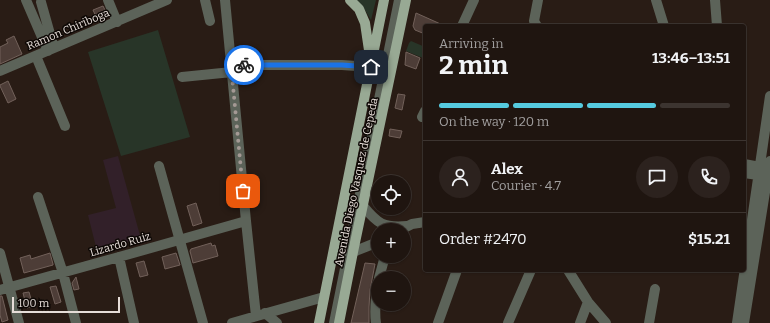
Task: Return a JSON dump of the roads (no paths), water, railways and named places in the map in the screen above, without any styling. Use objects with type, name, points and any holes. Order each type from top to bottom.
[{"type":"main road","points":[[350,0],[358,9],[365,23],[371,65]]},
{"type":"main road","name":"Avenida Diego Vasquez de Cepeda","points":[[320,323],[384,0]]},
{"type":"main road","name":"Avenida Diego Vasquez de Cepeda","points":[[339,323],[406,0]]},
{"type":"street","points":[[26,0],[51,49]]},
{"type":"street","points":[[108,0],[117,22]]},
{"type":"street","name":"Ramon Chiriboga","points":[[0,71],[167,0]]},
{"type":"street","points":[[206,0],[210,21]]},
{"type":"street","points":[[225,0],[246,221],[261,315]]},
{"type":"street","points":[[327,323],[392,0]]},
{"type":"street","points":[[334,323],[399,0]]},
{"type":"street","points":[[463,24],[474,0]]},
{"type":"street","points":[[535,24],[538,0]]},
{"type":"street","points":[[656,0],[663,24]]},
{"type":"street","points":[[715,0],[717,24]]},
{"type":"street","points":[[41,2],[51,49]]},
{"type":"street","points":[[36,56],[65,126]]},
{"type":"street","points":[[182,77],[232,69],[371,65]]},
{"type":"street","points":[[746,261],[759,171],[768,127],[770,96]]},
{"type":"street","points":[[744,323],[770,161]]},
{"type":"street","points":[[746,165],[759,171]]},
{"type":"street","points":[[159,166],[203,323]]},
{"type":"street","points":[[746,173],[759,171]]},
{"type":"street","points":[[38,197],[63,273],[76,323]]},
{"type":"street","points":[[363,206],[372,217],[381,223]]},
{"type":"street","name":"Lizardo Ruiz","points":[[5,288],[246,221]]},
{"type":"street","points":[[411,225],[423,222]]},
{"type":"street","points":[[353,252],[371,245]]},
{"type":"street","points":[[0,253],[5,288],[19,323]]},
{"type":"street","points":[[119,257],[134,323]]},
{"type":"street","points":[[438,323],[456,272]]},
{"type":"street","points":[[508,323],[530,272]]},
{"type":"street","points":[[569,272],[588,302],[606,323]]},
{"type":"street","points":[[737,323],[744,272]]},
{"type":"street","points":[[650,323],[655,289]]},
{"type":"street","points":[[232,323],[324,297]]},
{"type":"street","points":[[580,323],[588,302]]},
{"type":"street","points":[[376,311],[376,323]]},
{"type":"street","points":[[261,315],[277,323]]}]
